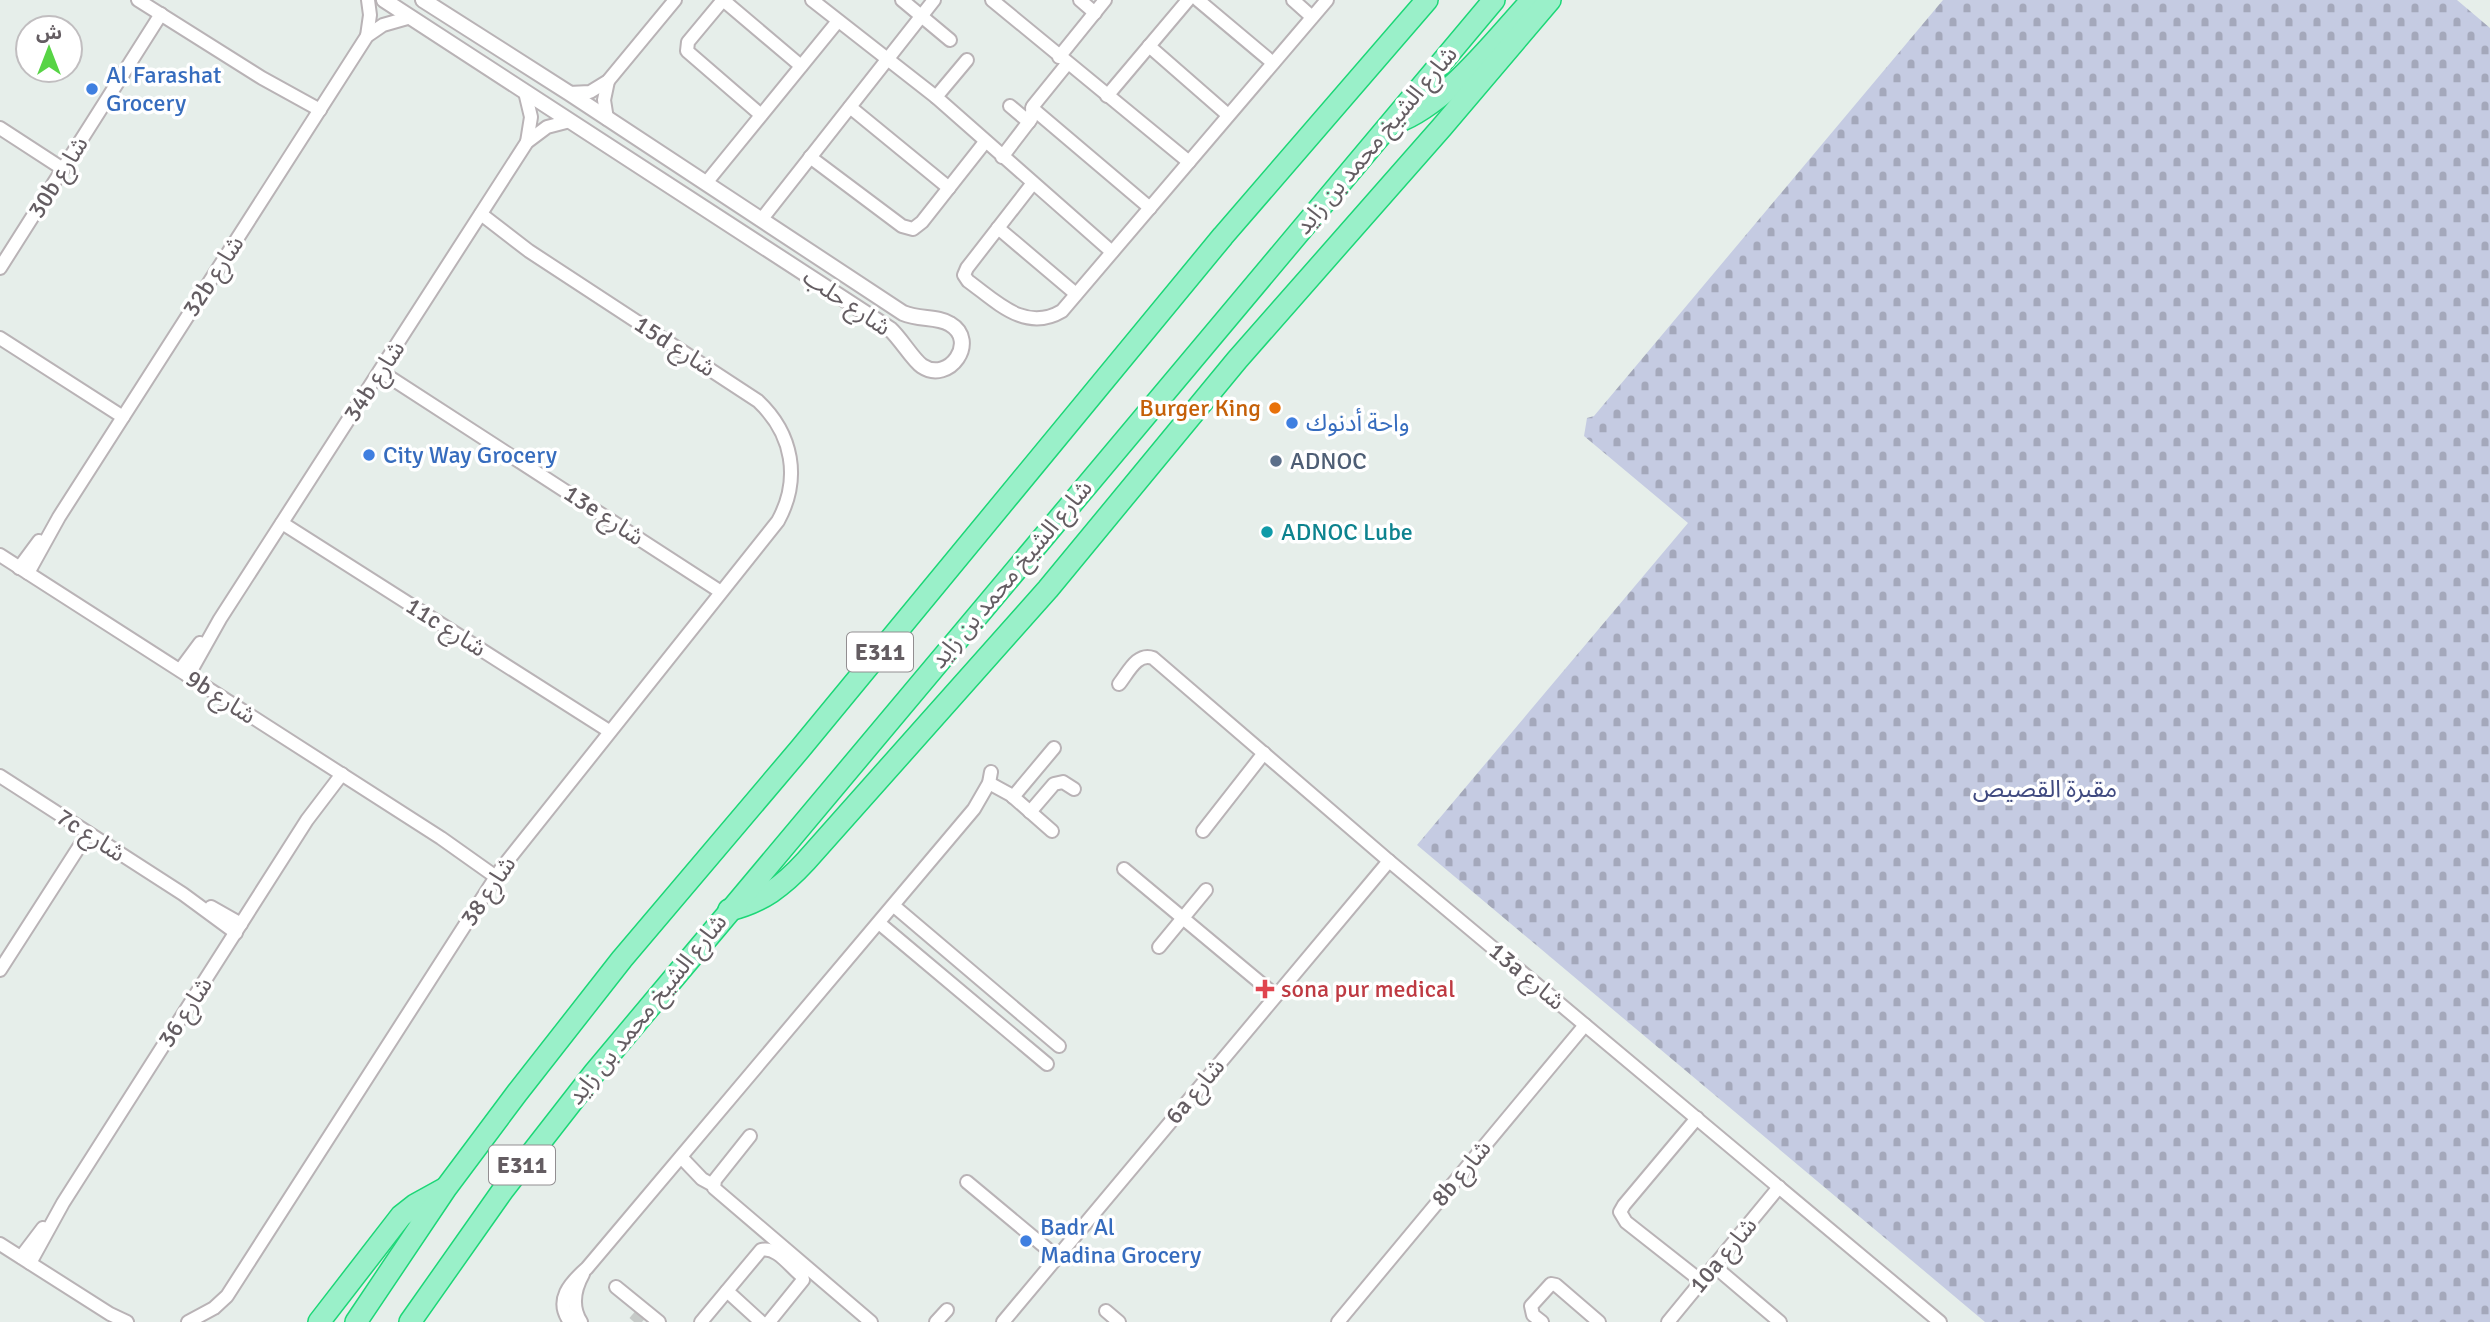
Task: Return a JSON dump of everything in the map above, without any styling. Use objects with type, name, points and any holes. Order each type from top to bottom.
[{"type":"highway","name":"شارع الشيخ محمد بن زايد","points":[[356,1322],[446,1188],[569,1025],[1223,236],[1427,0]]},
{"type":"highway","name":"شارع الشيخ محمد بن زايد","points":[[410,1322],[473,1230],[548,1130],[729,910],[1494,0]]},
{"type":"highway","points":[[1390,125],[1418,113],[1443,95],[1532,0]]},
{"type":"highway","points":[[729,910],[755,902],[778,889],[814,851],[1048,589],[1237,360],[1550,0]]},
{"type":"highway","points":[[319,1322],[401,1216],[422,1200],[446,1188]]},
{"type":"street","points":[[138,0],[317,114]]},
{"type":"street","points":[[367,36],[370,15],[368,0]]},
{"type":"street","name":"شارع حلب","points":[[384,0],[890,329],[923,367],[939,370],[947,368],[959,358],[962,342],[960,334],[948,322],[922,319],[904,313],[423,0]]},
{"type":"street","points":[[569,93],[590,92],[608,81],[675,0]]},
{"type":"street","points":[[761,115],[687,51],[688,42],[723,0],[801,66]]},
{"type":"street","points":[[812,0],[936,97],[1112,252]]},
{"type":"street","points":[[902,0],[950,40]]},
{"type":"street","points":[[761,220],[934,0]]},
{"type":"street","points":[[992,0],[1189,162]]},
{"type":"street","points":[[1080,0],[1095,13]]},
{"type":"street","points":[[1002,157],[1105,0]]},
{"type":"street","points":[[1107,96],[1188,0]]},
{"type":"street","points":[[1198,0],[1273,63]]},
{"type":"street","points":[[1293,0],[1312,17]]},
{"type":"street","points":[[1033,183],[965,271],[968,281],[1015,315],[1025,318],[1059,313],[1327,0]]},
{"type":"street","name":"30b شارع","points":[[0,268],[161,14]]},
{"type":"street","points":[[367,36],[383,24],[411,18]]},
{"type":"street","points":[[706,183],[838,21]]},
{"type":"street","name":"32b شارع","points":[[23,570],[367,36]]},
{"type":"street","points":[[1149,46],[1228,116]]},
{"type":"street","points":[[936,97],[967,60]]},
{"type":"street","points":[[607,119],[604,100],[608,81]]},
{"type":"street","name":"34b شارع","points":[[525,92],[531,117],[527,142]]},
{"type":"street","points":[[1010,106],[1031,115],[1150,208]]},
{"type":"street","points":[[850,107],[949,188]]},
{"type":"street","name":"34b شارع","points":[[184,673],[527,142],[547,127],[570,121]]},
{"type":"street","points":[[0,128],[63,169]]},
{"type":"street","points":[[810,157],[907,229],[918,227],[985,142]]},
{"type":"street","name":"15d شارع","points":[[479,218],[758,401],[782,429],[792,465]]},
{"type":"street","points":[[998,228],[1076,294]]},
{"type":"street","points":[[0,338],[123,417]]},
{"type":"street","name":"13e شارع","points":[[380,371],[721,592]]},
{"type":"street","name":"شارع 38","points":[[188,1322],[214,1308],[237,1282],[498,873],[778,521],[788,500],[792,465]]},
{"type":"street","name":"11c شارع","points":[[282,523],[609,731]]},
{"type":"street","name":"9b شارع","points":[[0,555],[498,873]]},
{"type":"street","name":"13a شارع","points":[[1119,684],[1139,659],[1150,656],[1940,1322]]},
{"type":"street","points":[[1013,797],[1054,748]]},
{"type":"street","points":[[1203,831],[1264,753]]},
{"type":"street","name":"شارع 36","points":[[25,1260],[337,771]]},
{"type":"street","points":[[1034,772],[1051,787]]},
{"type":"street","name":"7c شارع","points":[[0,776],[239,928]]},
{"type":"street","points":[[570,1322],[564,1310],[564,1294],[571,1282],[587,1268],[894,906],[974,809],[990,778],[1052,831]]},
{"type":"street","points":[[1030,812],[1057,782],[1063,782],[1074,789]]},
{"type":"street","points":[[0,970],[88,833]]},
{"type":"street","name":"6a شارع","points":[[1003,1322],[1390,861]]},
{"type":"street","points":[[1125,869],[1275,995]]},
{"type":"street","points":[[1160,947],[1206,890]]},
{"type":"street","points":[[894,906],[1059,1046]]},
{"type":"street","points":[[879,923],[1046,1064]]},
{"type":"street","name":"8b شارع","points":[[1338,1322],[1585,1025]]},
{"type":"street","points":[[1696,1118],[1620,1212],[1626,1222],[1701,1281]]},
{"type":"street","points":[[713,1185],[750,1136]]},
{"type":"street","points":[[681,1157],[702,1179],[713,1185],[871,1322]]},
{"type":"street","points":[[967,1182],[1057,1257]]},
{"type":"street","name":"10a شارع","points":[[1668,1322],[1779,1187]]},
{"type":"street","points":[[0,1244],[127,1322]]},
{"type":"street","points":[[701,1322],[761,1250],[772,1250],[802,1276],[803,1280],[769,1322]]},
{"type":"street","points":[[1714,1266],[1780,1322]]},
{"type":"street","points":[[581,1322],[575,1311],[574,1300],[587,1268]]},
{"type":"street","points":[[1542,1322],[1533,1315],[1531,1306],[1551,1284],[1556,1285],[1599,1322]]},
{"type":"street","points":[[616,1287],[643,1312],[659,1322]]},
{"type":"street","points":[[727,1292],[761,1322]]},
{"type":"street","points":[[936,1322],[947,1310]]},
{"type":"street","points":[[1107,1311],[1119,1322]]},
{"type":"green space","name":"مقبرة القصيص","points":[[1943,0],[2457,0],[2490,28],[2490,1322],[1985,1322],[1417,845],[1688,523],[1584,436],[1587,418],[1594,416]]},
{"type":"tunnel","points":[[634,1322],[640,1315]]},
{"type":"place","name":"Al Farashat Grocery","points":[[92,89]]},
{"type":"place","name":"Burger King","points":[[1275,408]]},
{"type":"place","name":"واحة أدنوك","points":[[1292,423]]},
{"type":"place","name":"City Way Grocery","points":[[369,455]]},
{"type":"place","name":"ADNOC","points":[[1276,461]]},
{"type":"place","name":"ADNOC Lube","points":[[1267,532]]},
{"type":"place","name":"sona pur medical","points":[[1265,989]]},
{"type":"place","name":"Badr Al Madina Grocery","points":[[1026,1241]]}]
